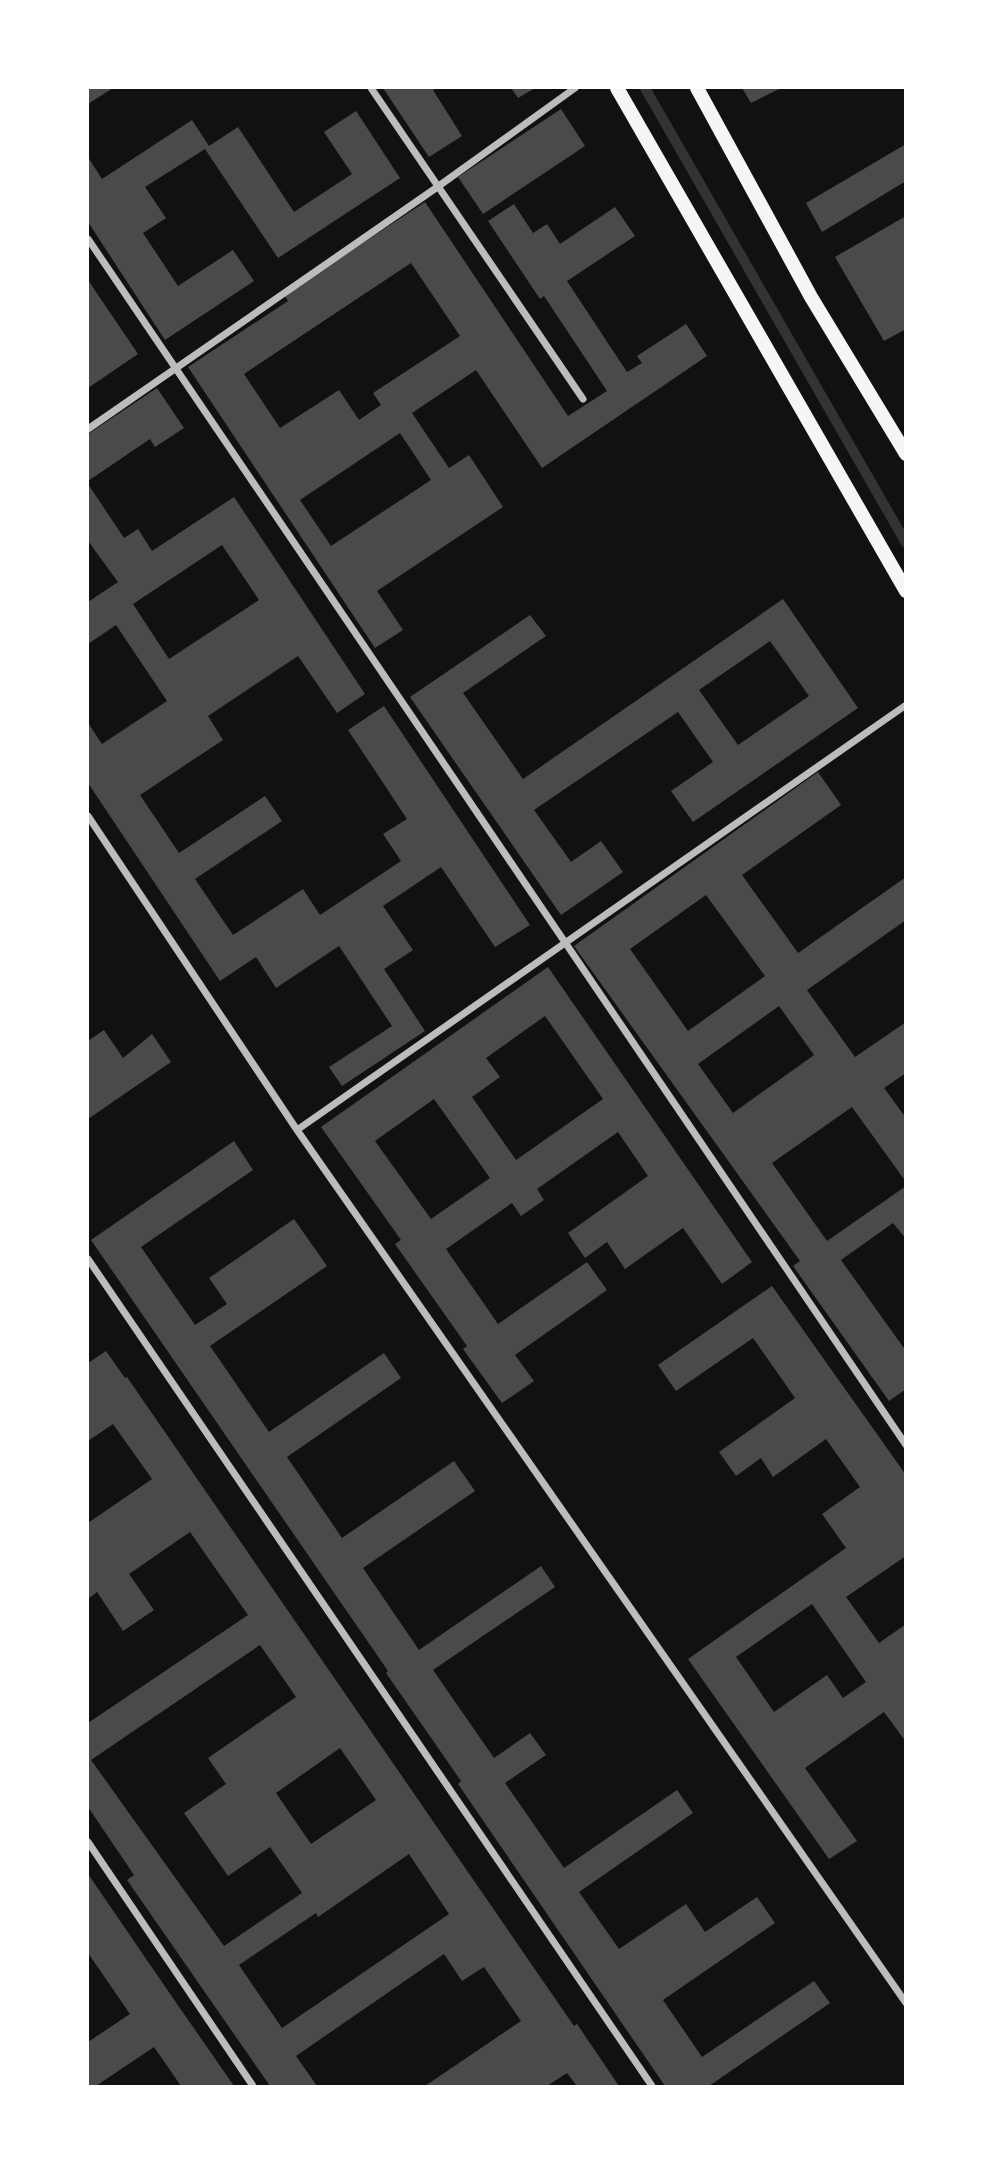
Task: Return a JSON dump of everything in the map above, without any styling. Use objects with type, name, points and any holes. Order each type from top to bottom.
[{"type":"main road","points":[[617,88],[905,591]]},
{"type":"main road","points":[[697,88],[811,298],[905,454]]},
{"type":"street","points":[[371,88],[436,188],[583,399]]},
{"type":"street","points":[[88,429],[436,188],[575,88]]},
{"type":"street","points":[[88,239],[905,1445]]},
{"type":"street","points":[[297,1130],[565,946],[905,705]]},
{"type":"street","points":[[88,816],[297,1130],[905,2003]]},
{"type":"street","points":[[88,1259],[652,2087]]},
{"type":"street","points":[[88,1842],[253,2087]]},
{"type":"building","points":[[88,88],[113,88],[88,104]]},
{"type":"building","points":[[383,88],[437,88],[433,90],[462,136],[429,157]]},
{"type":"building","points":[[511,88],[535,88],[518,98]]},
{"type":"building","points":[[742,88],[781,88],[751,103]]},
{"type":"building","points":[[561,109],[585,146],[483,214],[458,177]]},
{"type":"building","points":[[356,111],[400,178],[278,258],[205,149],[145,187],[166,218],[143,233],[178,286],[233,250],[254,281],[165,340],[88,222],[88,157],[102,179],[192,120],[209,146],[238,127],[294,212],[352,174],[324,132]]},
{"type":"building","points":[[906,144],[906,181],[822,232],[806,203]]},
{"type":"building","points":[[425,202],[568,416],[607,391],[544,296],[540,299],[488,221],[514,204],[533,233],[547,224],[560,244],[615,207],[635,236],[567,281],[627,372],[642,363],[637,356],[686,324],[707,356],[542,468],[476,370],[412,413],[449,468],[469,455],[503,507],[377,591],[403,630],[375,648],[188,367],[288,301],[284,295]],"holes":[[[411,263],[460,336],[373,393],[381,405],[359,420],[339,390],[280,428],[244,374]],[[400,433],[431,480],[331,546],[300,500]]]},
{"type":"building","points":[[906,216],[906,329],[884,341],[835,257]]},
{"type":"building","points":[[88,280],[138,354],[88,388]]},
{"type":"building","points":[[157,388],[184,428],[155,447],[150,439],[88,481],[88,434]]},
{"type":"building","points":[[88,484],[124,538],[138,529],[152,551],[234,497],[365,694],[337,713],[298,656],[208,716],[223,740],[140,795],[179,853],[265,796],[282,821],[195,879],[233,935],[303,889],[320,915],[401,861],[383,834],[407,819],[348,730],[384,706],[530,925],[495,947],[441,867],[383,906],[413,950],[384,969],[425,1031],[342,1086],[329,1067],[392,1026],[339,946],[276,988],[256,957],[220,981],[88,783],[88,723],[102,744],[167,701],[116,625],[88,644],[88,602],[118,582],[88,541]],"holes":[[[222,545],[259,600],[169,659],[133,604]]]},
{"type":"building","points":[[783,599],[858,708],[693,822],[671,791],[713,762],[678,712],[534,810],[571,862],[601,841],[623,872],[561,915],[410,697],[530,615],[546,636],[463,693],[523,779]],"holes":[[[770,641],[809,696],[738,745],[699,690]]]},
{"type":"building","points":[[818,772],[841,805],[742,875],[798,953],[906,877],[906,920],[807,990],[855,1057],[906,1022],[906,1073],[884,1088],[906,1118],[906,1182],[852,1107],[772,1163],[827,1241],[906,1186],[906,1239],[893,1223],[841,1260],[906,1351],[906,1389],[889,1401],[793,1266],[800,1261],[574,946]],"holes":[[[706,895],[765,976],[688,1031],[630,949]],[[779,1006],[814,1055],[733,1113],[698,1064]]]},
{"type":"building","points":[[548,967],[752,1262],[722,1284],[683,1228],[625,1269],[607,1242],[585,1258],[568,1233],[648,1176],[618,1132],[537,1189],[544,1200],[521,1216],[512,1203],[446,1249],[498,1324],[587,1262],[607,1290],[515,1355],[534,1381],[502,1403],[463,1349],[467,1346],[395,1244],[401,1240],[321,1127]],"holes":[[[545,1016],[603,1099],[516,1160],[472,1097],[500,1077],[486,1058]],[[434,1099],[490,1178],[431,1219],[375,1141]]]},
{"type":"building","points":[[104,1030],[123,1058],[152,1034],[171,1062],[88,1119],[88,1041]]},
{"type":"building","points":[[234,1141],[253,1170],[141,1247],[195,1325],[227,1304],[209,1278],[294,1219],[327,1266],[210,1346],[269,1432],[384,1353],[401,1378],[287,1457],[342,1538],[454,1461],[475,1491],[363,1568],[419,1650],[541,1566],[555,1587],[433,1670],[494,1758],[530,1733],[546,1755],[505,1783],[564,1868],[677,1790],[693,1813],[579,1892],[619,1949],[686,1904],[705,1932],[757,1897],[775,1923],[663,2000],[702,2057],[814,1981],[830,2003],[709,2086],[665,2086],[458,1784],[461,1781],[386,1673],[388,1671],[91,1240]]},
{"type":"building","points":[[772,1286],[906,1475],[906,1556],[846,1597],[879,1643],[906,1624],[906,1742],[884,1712],[805,1768],[857,1841],[829,1859],[688,1659],[846,1548],[822,1514],[860,1487],[826,1439],[773,1477],[761,1458],[736,1476],[719,1452],[795,1398],[753,1338],[676,1391],[658,1365]],"holes":[[[812,1604],[866,1682],[843,1698],[827,1675],[774,1712],[736,1657]]]},
{"type":"building","points":[[106,1351],[125,1378],[127,1377],[574,2026],[577,2024],[619,2086],[577,2086],[567,2073],[547,2086],[425,2086],[521,2021],[484,1967],[462,1981],[444,1954],[296,2056],[317,2086],[270,2086],[127,1880],[134,1875],[88,1807],[88,1723],[248,1615],[190,1532],[129,1574],[154,1610],[123,1631],[97,1592],[88,1599],[88,1523],[152,1479],[113,1424],[88,1441],[88,1363]],"holes":[[[260,1645],[296,1697],[208,1758],[226,1784],[184,1813],[228,1876],[270,1847],[302,1893],[224,1946],[91,1760]],[[340,1748],[376,1800],[311,1844],[276,1793]],[[409,1854],[449,1914],[282,2028],[239,1965],[316,1913],[318,1917]]]},
{"type":"building","points":[[88,1874],[234,2086],[181,2086],[154,2047],[96,2086],[88,2086],[88,2042],[130,2014],[88,1953]]},
{"type":"waterway","points":[[645,88],[906,543]]}]
